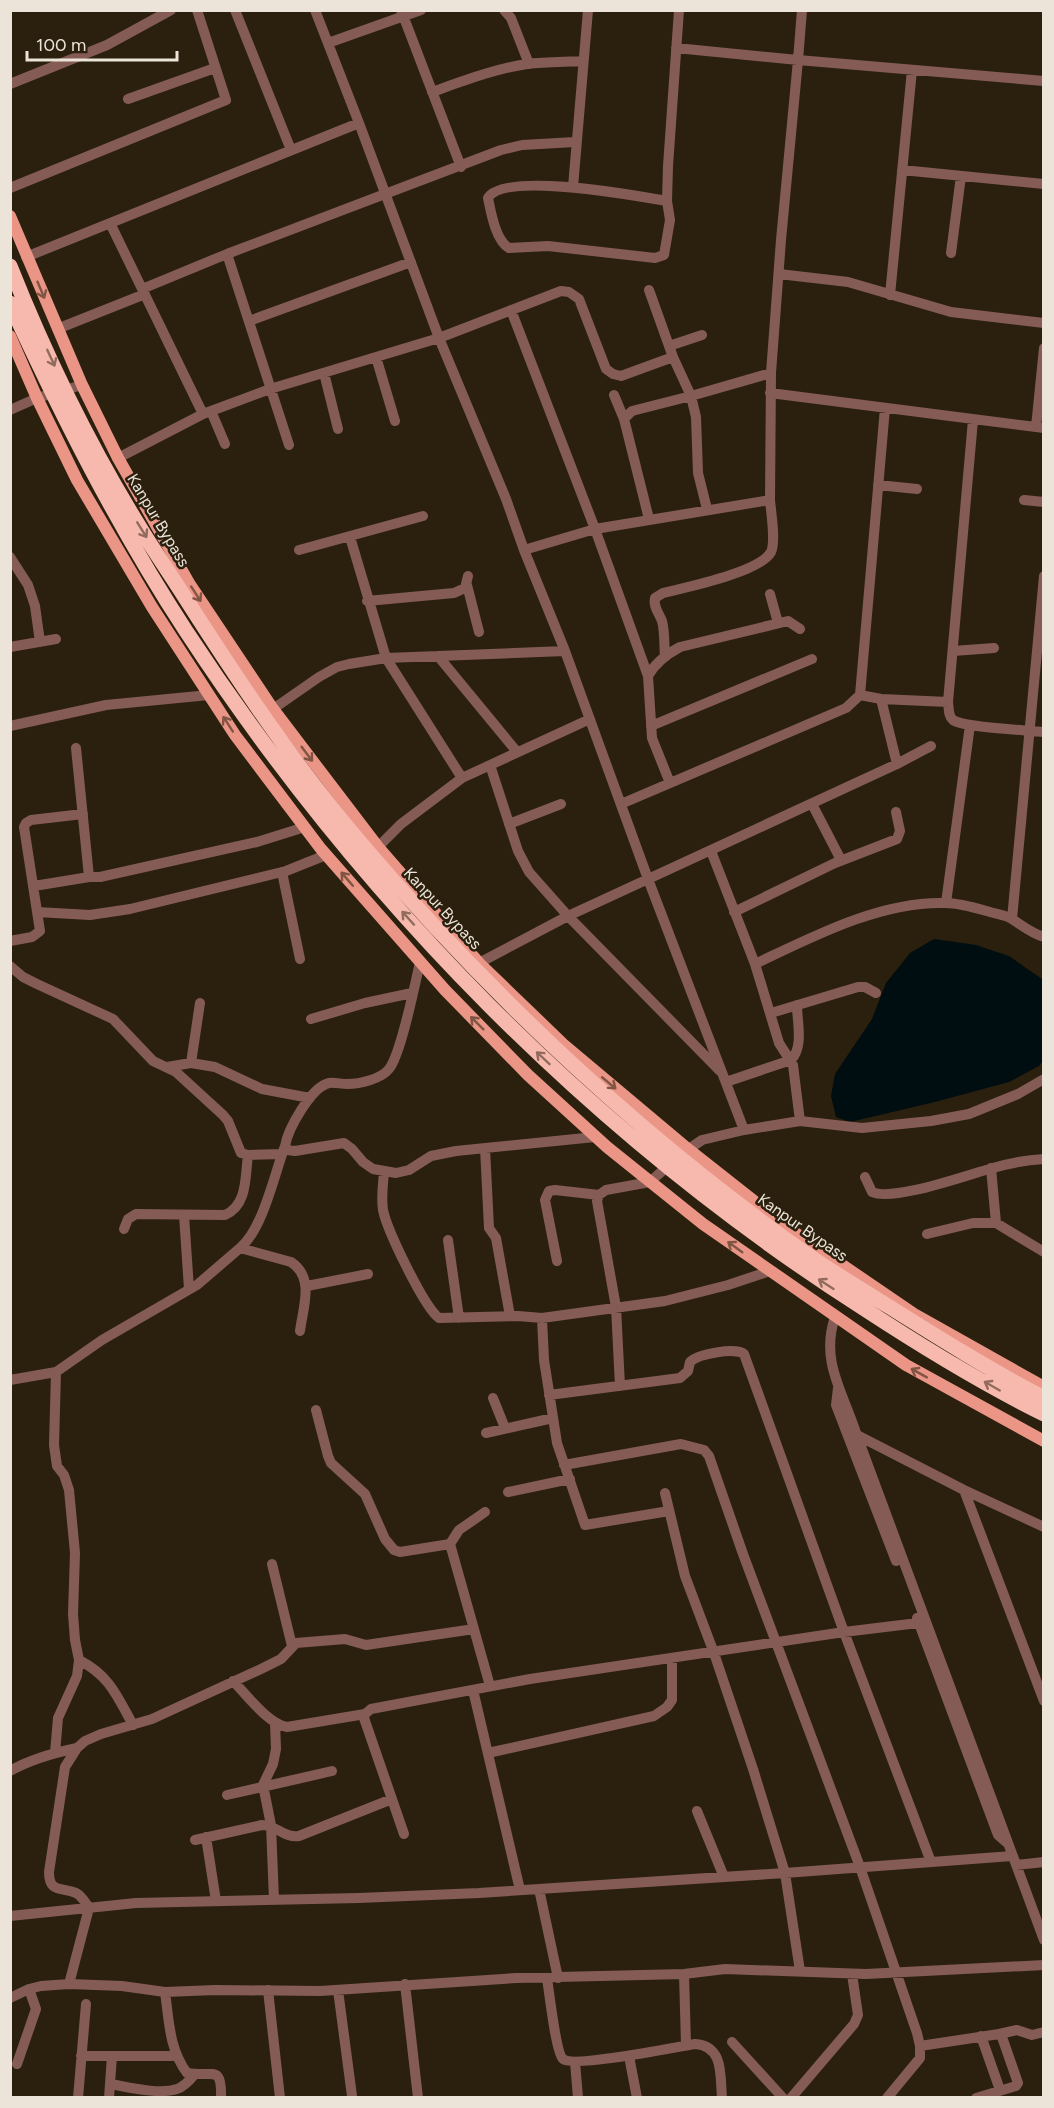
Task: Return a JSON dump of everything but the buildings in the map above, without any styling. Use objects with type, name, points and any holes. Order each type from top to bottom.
[{"type":"highway","name":"Kanpur Bypass","points":[[10,266],[32,319],[83,424],[137,523],[213,641],[299,764],[357,838],[411,901],[504,1001],[632,1118],[709,1180],[817,1261],[955,1348],[1044,1398]]},
{"type":"highway","name":"Kanpur Bypass","points":[[10,303],[88,465],[185,630],[301,792],[454,970],[583,1095],[713,1203],[821,1281],[921,1345],[1044,1414]]},
{"type":"main road","points":[[10,216],[82,385],[118,458],[189,583],[273,709],[378,848],[479,963],[563,1044],[688,1149],[791,1230],[914,1314],[1044,1387]]},
{"type":"main road","points":[[10,336],[77,480],[152,607],[209,695],[236,735],[326,855],[445,990],[528,1075],[595,1137],[703,1224],[906,1365],[1044,1441]]},
{"type":"street","points":[[10,84],[107,45],[150,15],[171,10]]},
{"type":"street","points":[[10,188],[226,100],[196,10]]},
{"type":"street","points":[[236,10],[291,150]]},
{"type":"street","points":[[315,10],[439,338],[506,499],[565,651],[648,879],[744,1130]]},
{"type":"street","points":[[328,43],[402,14],[421,10]]},
{"type":"street","points":[[504,10],[511,18],[529,64]]},
{"type":"street","points":[[573,187],[575,142],[588,10]]},
{"type":"street","points":[[667,201],[573,187],[517,186],[492,192],[488,198],[504,246],[509,248],[537,246],[643,257],[662,256],[666,251],[670,220],[667,201],[679,10]]},
{"type":"street","points":[[664,657],[663,631],[654,605],[655,598],[663,593],[746,569],[766,558],[772,546],[771,373],[801,10]]},
{"type":"street","points":[[402,14],[461,167]]},
{"type":"street","points":[[675,48],[1044,81]]},
{"type":"street","points":[[432,92],[487,74],[529,64],[583,61]]},
{"type":"street","points":[[128,99],[215,68]]},
{"type":"street","points":[[890,295],[912,70]]},
{"type":"street","points":[[26,257],[359,123]]},
{"type":"street","points":[[57,329],[227,254],[501,150],[522,145],[575,142]]},
{"type":"street","points":[[902,170],[1044,184]]},
{"type":"street","points":[[951,253],[961,176]]},
{"type":"street","points":[[110,223],[225,444]]},
{"type":"street","points":[[227,254],[289,445]]},
{"type":"street","points":[[249,321],[411,262]]},
{"type":"street","points":[[778,274],[848,282],[951,312],[1044,323]]},
{"type":"street","points":[[649,290],[671,351],[691,396],[696,417],[698,473],[707,509]]},
{"type":"street","points":[[118,458],[207,413],[270,389],[439,338],[561,291],[569,292],[579,299],[606,369],[613,374],[621,376],[702,335]]},
{"type":"street","points":[[512,310],[648,676],[651,726],[657,752],[670,783]]},
{"type":"street","points":[[770,393],[1040,428],[1044,348]]},
{"type":"street","points":[[376,357],[395,421]]},
{"type":"street","points":[[324,373],[339,429]]},
{"type":"street","points":[[624,419],[632,411],[771,373]]},
{"type":"street","points":[[10,410],[37,398],[82,385]]},
{"type":"street","points":[[614,395],[624,419],[649,519]]},
{"type":"street","points":[[621,804],[846,708],[860,695],[885,408]]},
{"type":"street","points":[[973,420],[948,702],[951,718],[970,725],[1044,732]]},
{"type":"street","points":[[878,485],[917,489]]},
{"type":"street","points":[[524,550],[595,529],[770,500]]},
{"type":"street","points":[[1024,500],[1044,502]]},
{"type":"street","points":[[299,550],[423,516]]},
{"type":"street","points":[[350,537],[367,601],[386,658],[462,778]]},
{"type":"street","points":[[10,557],[28,585],[35,606],[40,642]]},
{"type":"street","points":[[1012,919],[1044,576]]},
{"type":"street","points":[[367,601],[454,593],[461,591],[467,581],[479,632]]},
{"type":"street","points":[[770,594],[778,623]]},
{"type":"street","points":[[648,676],[664,657],[680,648],[788,621],[800,629]]},
{"type":"street","points":[[10,647],[56,639]]},
{"type":"street","points":[[953,651],[994,648]]},
{"type":"street","points":[[273,709],[337,667],[386,658],[565,651]]},
{"type":"street","points":[[438,656],[517,752]]},
{"type":"street","points":[[651,726],[812,659]]},
{"type":"street","points":[[10,726],[106,705],[209,695]]},
{"type":"street","points":[[860,695],[881,699],[948,702]]},
{"type":"street","points":[[881,699],[897,764]]},
{"type":"street","points":[[378,848],[401,824],[462,778],[590,719]]},
{"type":"street","points":[[946,903],[970,725]]},
{"type":"street","points":[[479,963],[568,916],[812,804],[931,746]]},
{"type":"street","points":[[76,748],[89,878]]},
{"type":"street","points":[[490,765],[518,851],[529,872],[568,916],[725,1078]]},
{"type":"street","points":[[509,824],[561,804]]},
{"type":"street","points":[[812,804],[842,860]]},
{"type":"street","points":[[734,912],[842,860],[897,839],[900,831],[896,812]]},
{"type":"street","points":[[10,941],[32,937],[40,931],[24,827],[26,823],[31,820],[83,814]]},
{"type":"street","points":[[34,886],[117,873],[257,842],[305,827]]},
{"type":"street","points":[[711,851],[755,964],[779,1043],[795,1068],[800,1121]]},
{"type":"street","points":[[38,912],[90,915],[130,909],[282,872],[326,855]]},
{"type":"street","points":[[282,872],[300,959]]},
{"type":"street","points":[[755,964],[847,922],[911,905],[946,903],[988,911],[1012,919],[1028,931],[1044,937]]},
{"type":"street","points":[[10,1380],[56,1372],[102,1340],[189,1289],[246,1243],[263,1214],[286,1139],[304,1105],[327,1083],[362,1083],[383,1074],[393,1063],[420,963]]},
{"type":"street","points":[[10,966],[22,977],[113,1019],[121,1025],[147,1055],[176,1072],[223,1114],[241,1153],[248,1155],[283,1150],[295,1151],[344,1143],[373,1169],[396,1173],[409,1170],[431,1156],[456,1151],[595,1137]]},
{"type":"street","points":[[771,1013],[858,987],[865,987],[876,993]]},
{"type":"street","points":[[310,1019],[365,1003],[412,993]]},
{"type":"street","points":[[191,1063],[200,1003]]},
{"type":"street","points":[[725,1078],[791,1060],[799,1046],[797,1005]]},
{"type":"street","points":[[167,1068],[191,1063],[215,1067],[262,1089],[310,1098]]},
{"type":"street","points":[[620,1386],[616,1307],[597,1201],[599,1195],[606,1190],[650,1182],[702,1140],[744,1130],[800,1121],[862,1128],[931,1121],[969,1114],[1018,1094],[1044,1079]]},
{"type":"street","points":[[484,1148],[489,1228],[496,1238],[510,1316]]},
{"type":"street","points":[[124,1229],[128,1219],[136,1214],[225,1215],[232,1212],[243,1197],[248,1155]]},
{"type":"street","points":[[865,1177],[872,1192],[882,1195],[922,1188],[991,1168],[1044,1159]]},
{"type":"street","points":[[991,1168],[996,1223]]},
{"type":"street","points":[[384,1172],[382,1198],[384,1212],[414,1280],[433,1314],[440,1318],[510,1316],[542,1318],[665,1301],[728,1285],[770,1271]]},
{"type":"street","points":[[558,1261],[545,1200],[549,1191],[599,1195]]},
{"type":"street","points":[[184,1215],[189,1289]]},
{"type":"street","points":[[927,1234],[973,1222],[996,1223],[1044,1252]]},
{"type":"street","points":[[448,1240],[459,1318]]},
{"type":"street","points":[[240,1248],[291,1262],[297,1266],[307,1286],[300,1331]]},
{"type":"street","points":[[307,1286],[368,1274]]},
{"type":"street","points":[[835,1317],[829,1333],[829,1350],[838,1388],[846,1403],[851,1433],[1044,1940]]},
{"type":"street","points":[[542,1318],[544,1360],[557,1443],[585,1525],[669,1511]]},
{"type":"street","points":[[549,1395],[680,1378],[688,1371],[690,1362],[699,1356],[736,1351],[744,1354],[844,1632],[931,1862]]},
{"type":"street","points":[[55,1752],[58,1718],[77,1676],[79,1660],[73,1614],[75,1553],[69,1490],[64,1475],[57,1466],[54,1445],[56,1372]]},
{"type":"street","points":[[493,1398],[505,1428]]},
{"type":"street","points":[[316,1410],[331,1463],[365,1494],[389,1546],[400,1552],[450,1544],[459,1530],[485,1512]]},
{"type":"street","points":[[486,1432],[553,1418]]},
{"type":"street","points":[[851,1433],[1044,1527]]},
{"type":"street","points":[[564,1465],[681,1444],[704,1450],[710,1455],[742,1554],[860,1867],[920,2046],[920,2058],[917,2063],[887,2097]]},
{"type":"street","points":[[508,1492],[570,1479]]},
{"type":"street","points":[[964,1490],[1044,1701]]},
{"type":"street","points":[[665,1493],[685,1576],[714,1653],[785,1873],[800,1971]]},
{"type":"street","points":[[450,1544],[490,1686]]},
{"type":"street","points":[[272,1564],[292,1646]]},
{"type":"street","points":[[233,1680],[275,1723],[286,1727],[365,1713],[371,1709],[530,1678],[922,1622]]},
{"type":"street","points":[[69,1984],[89,1908],[84,1899],[76,1894],[57,1889],[49,1880],[65,1767],[76,1748],[101,1734],[152,1719],[281,1659],[292,1646],[303,1642],[345,1639],[366,1645],[474,1629]]},
{"type":"street","points":[[488,1753],[654,1716],[667,1707],[672,1700],[672,1659]]},
{"type":"street","points":[[79,1660],[95,1668],[106,1679],[133,1725]]},
{"type":"street","points":[[473,1690],[520,1890]]},
{"type":"street","points":[[365,1713],[364,1718],[404,1834]]},
{"type":"street","points":[[274,1900],[271,1825],[263,1785],[273,1764],[276,1749],[275,1723]]},
{"type":"street","points":[[10,1771],[55,1752],[76,1748]]},
{"type":"street","points":[[227,1795],[332,1771]]},
{"type":"street","points":[[195,1840],[257,1825],[271,1825],[285,1835],[298,1836],[392,1799]]},
{"type":"street","points":[[697,1810],[724,1877]]},
{"type":"street","points":[[206,1837],[216,1901]]},
{"type":"street","points":[[10,1916],[136,1903],[359,1898],[520,1890],[931,1862],[1014,1860],[1044,1862]]},
{"type":"street","points":[[539,1889],[553,1978],[561,2057],[565,2061],[575,2062],[704,2044],[711,2048],[717,2058],[722,2097]]},
{"type":"street","points":[[10,1998],[41,1986],[69,1984],[122,1986],[165,1992],[338,1990],[405,1984],[684,1974],[725,1969],[852,1974],[1044,1965]]},
{"type":"street","points":[[684,1974],[686,2045]]},
{"type":"street","points":[[791,2097],[854,2024],[858,2015],[852,1974]]},
{"type":"street","points":[[405,1984],[418,2097]]},
{"type":"street","points":[[17,2064],[36,2009],[29,1989]]},
{"type":"street","points":[[268,1990],[280,2097]]},
{"type":"street","points":[[338,1990],[352,2096]]},
{"type":"street","points":[[165,1992],[173,2046],[177,2056],[188,2073],[213,2073],[219,2076],[222,2080],[221,2097]]},
{"type":"street","points":[[78,2097],[86,2004]]},
{"type":"street","points":[[920,2046],[1017,2030],[1032,2036],[1044,2032]]},
{"type":"street","points":[[976,2097],[1016,2086],[1018,2080],[999,2034]]},
{"type":"street","points":[[981,2036],[1000,2090]]},
{"type":"street","points":[[732,2042],[783,2097]]},
{"type":"street","points":[[81,2056],[177,2056]]},
{"type":"street","points":[[109,2097],[112,2056]]},
{"type":"street","points":[[629,2056],[637,2097]]},
{"type":"street","points":[[575,2062],[578,2097]]},
{"type":"street","points":[[110,2084],[162,2091],[176,2090],[195,2074]]},
{"type":"shaded area","points":[[934,939],[976,945],[1009,956],[1042,979],[1043,1061],[1039,1066],[1009,1082],[850,1122],[836,1117],[831,1096],[835,1074],[872,1019],[886,983],[910,953]]}]
